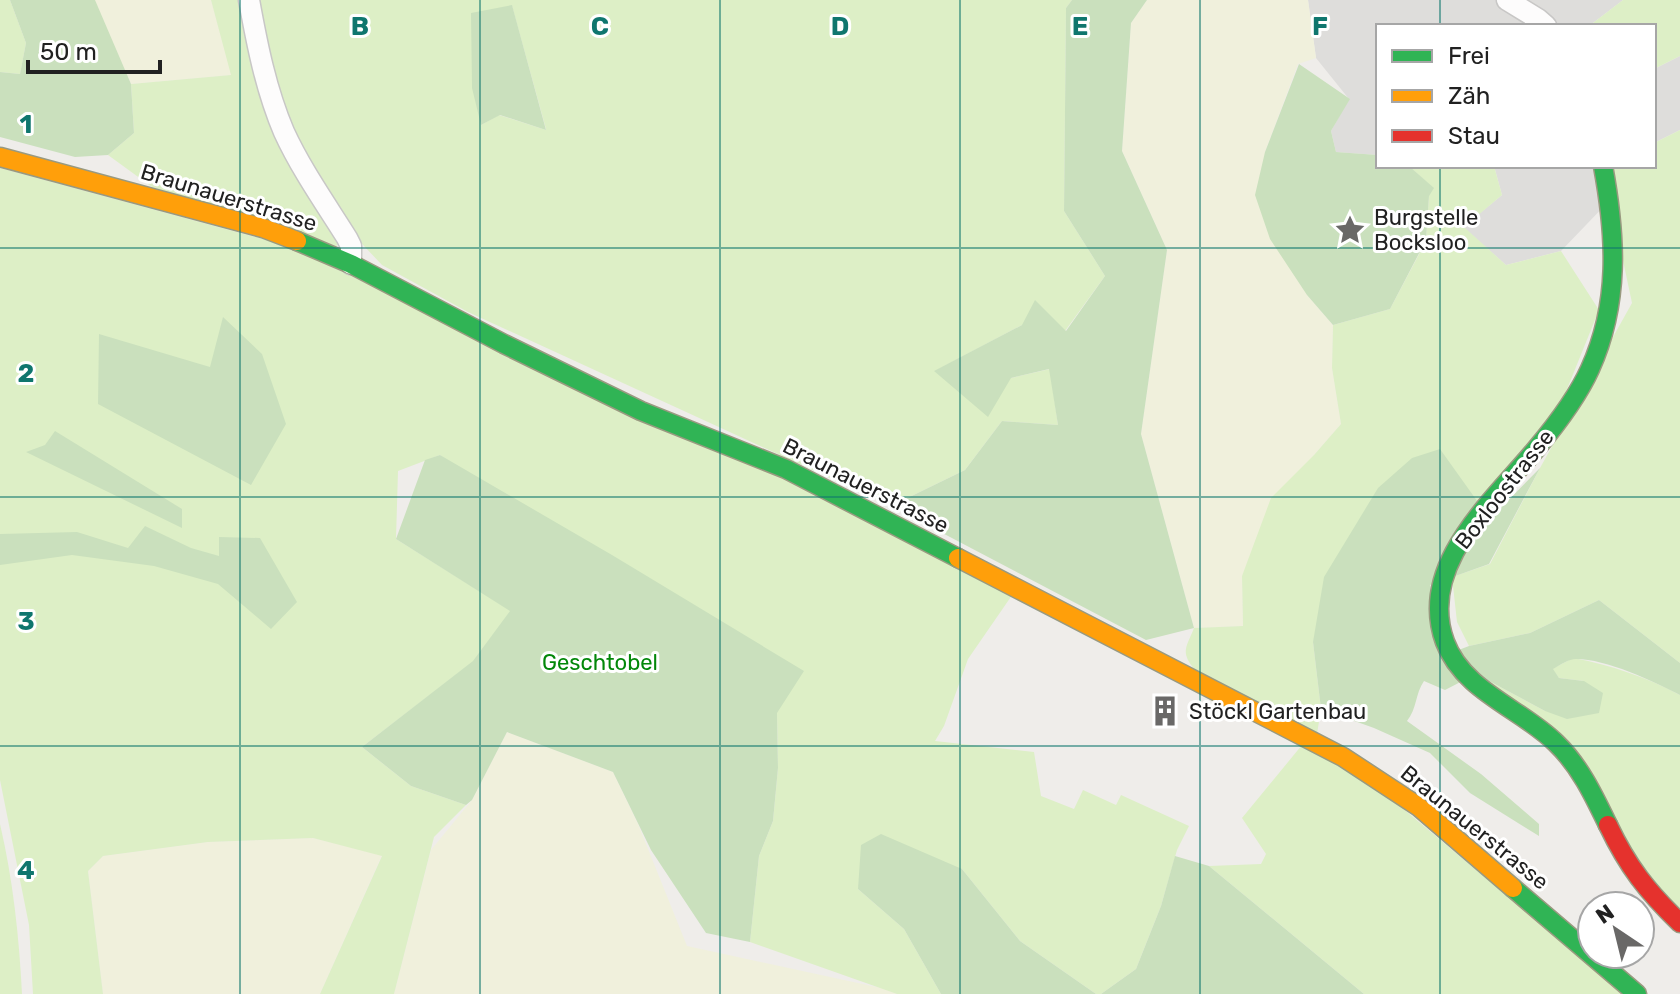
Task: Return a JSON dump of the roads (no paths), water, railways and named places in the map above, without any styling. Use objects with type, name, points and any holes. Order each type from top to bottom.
[{"type":"street","points":[[249,0],[263,66],[279,119],[298,159],[351,246],[351,264]]},
{"type":"street","points":[[1507,0],[1543,24]]},
{"type":"street","name":"Braunauerstrasse","points":[[0,157],[287,236],[351,264],[641,411],[786,469],[1343,757],[1419,807],[1637,994]]},
{"type":"street","name":"Boxloostrasse","points":[[1603,168],[1615,239],[1615,267],[1610,306],[1591,368],[1539,446],[1455,549],[1442,580],[1437,610],[1442,637],[1452,657],[1475,683],[1530,722],[1570,757],[1636,877],[1680,923]]},
{"type":"place","name":"Burgstelle Bocksloo","points":[[1350,230]]},
{"type":"place","name":"Stöckl Gartenbau","points":[[1165,711]]},
{"type":"park label","name":"Geschtobel","points":[[600,662]]}]
